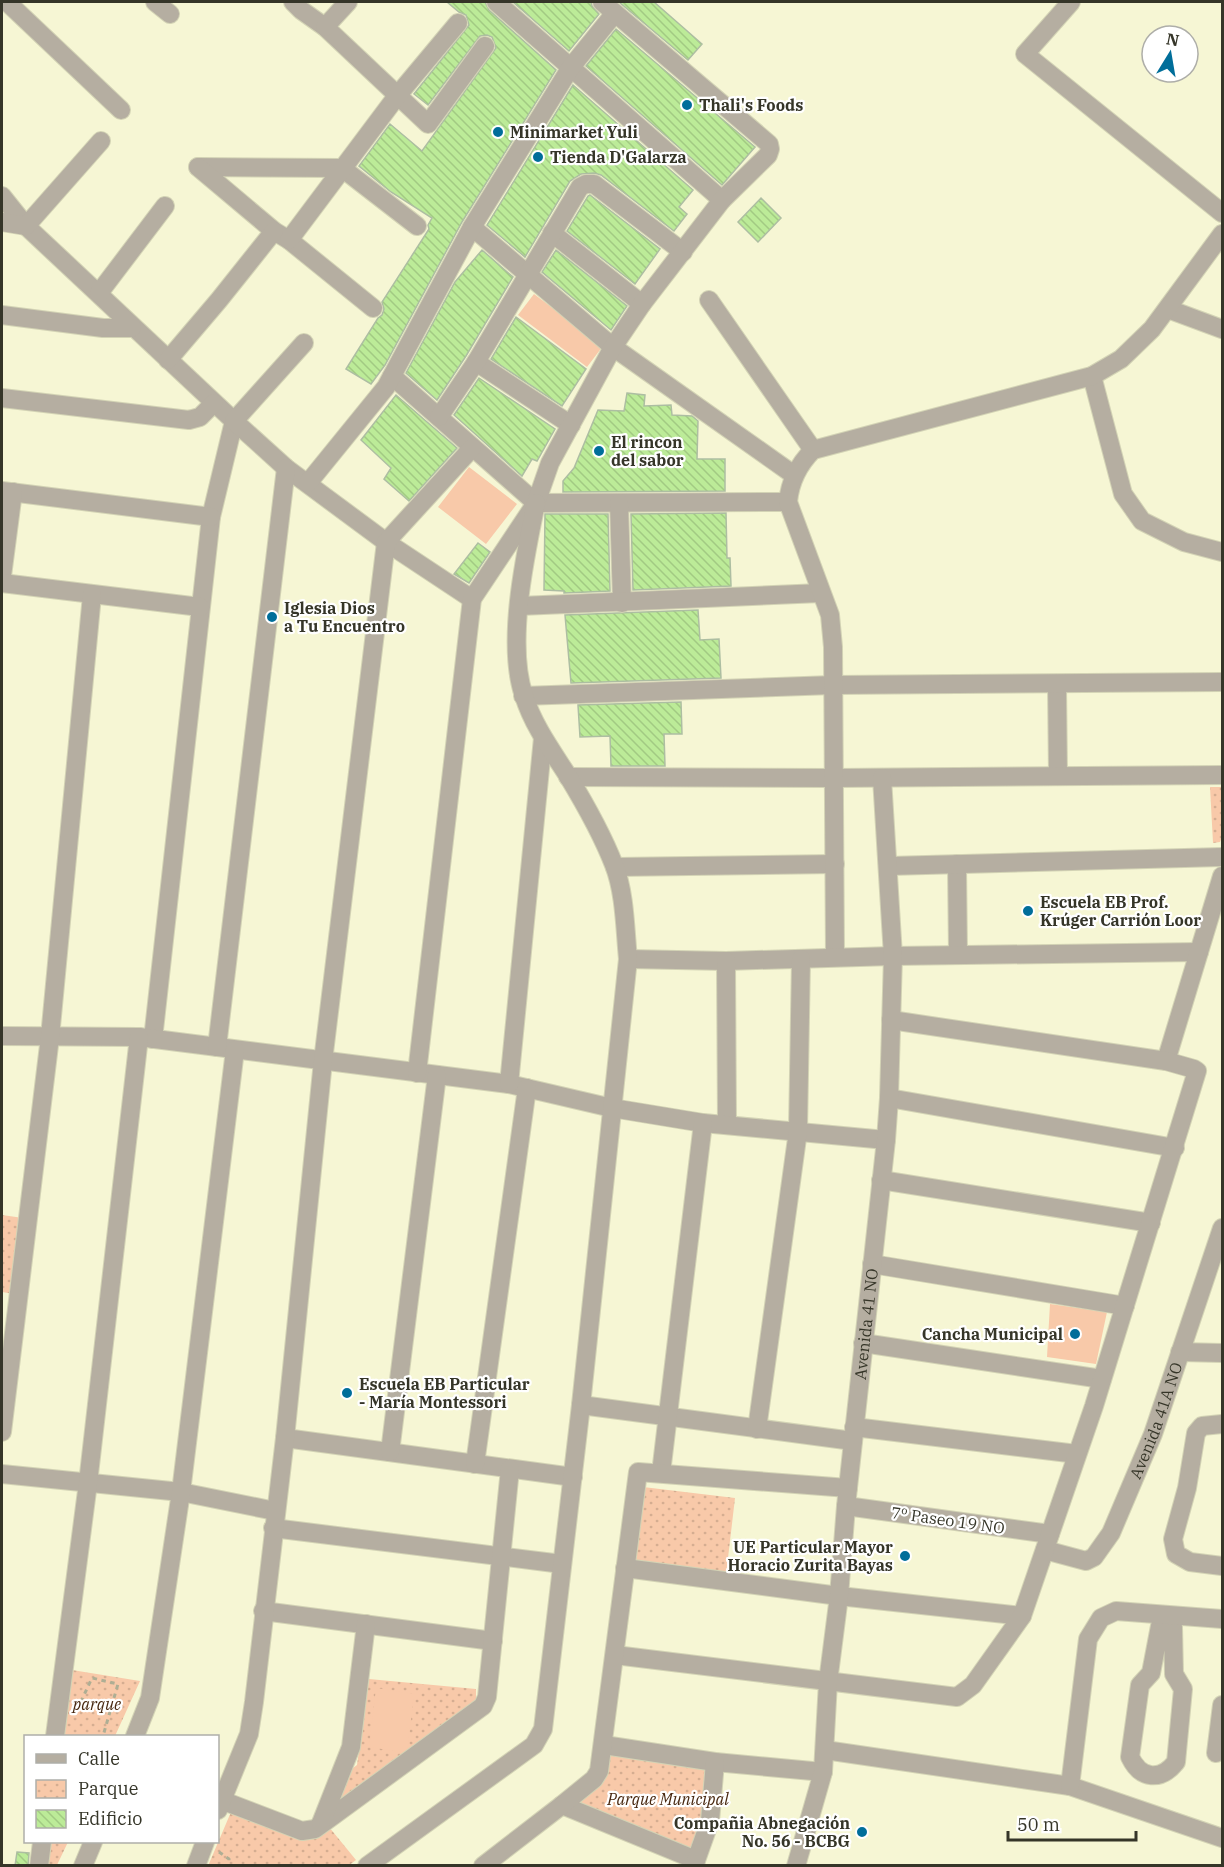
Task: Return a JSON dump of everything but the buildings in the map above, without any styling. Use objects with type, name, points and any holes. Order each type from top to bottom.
[{"type":"street","points":[[7,2],[121,110]]},
{"type":"street","points":[[155,2],[170,14]]},
{"type":"street","points":[[293,2],[325,27],[428,124],[485,46]]},
{"type":"street","points":[[325,27],[348,2]]},
{"type":"street","points":[[496,2],[722,200]]},
{"type":"street","points":[[1071,2],[1025,54],[1222,213]]},
{"type":"street","points":[[308,483],[386,387],[472,227],[608,7],[769,144],[768,155],[722,200],[642,304],[613,346],[550,463],[536,503],[524,562],[516,649],[523,696],[543,738],[596,825],[615,867],[622,900],[628,959],[581,1405],[543,1729],[534,1745],[367,1866]]},
{"type":"street","points":[[168,360],[219,300],[342,168],[397,96],[458,24]]},
{"type":"street","points":[[26,226],[100,141]]},
{"type":"street","points":[[373,308],[198,167],[342,168],[417,226]]},
{"type":"street","points":[[439,417],[476,362],[580,188],[586,184],[594,184],[683,252]]},
{"type":"street","points":[[2,196],[26,226],[99,293],[132,328],[286,468],[386,542],[472,599]]},
{"type":"street","points":[[99,293],[165,206]]},
{"type":"street","points":[[2,222],[26,226]]},
{"type":"street","points":[[472,227],[613,346],[795,475]]},
{"type":"street","points":[[552,233],[642,304]]},
{"type":"street","points":[[835,957],[834,685],[830,615],[788,502],[789,489],[795,475],[804,459],[813,450],[1092,376],[1121,359],[1152,329],[1222,234]]},
{"type":"street","points":[[709,300],[813,450]]},
{"type":"street","points":[[1168,309],[1222,329]]},
{"type":"street","points":[[2,315],[103,328],[132,328]]},
{"type":"street","points":[[55,1735],[211,517],[234,422],[304,343]]},
{"type":"street","points":[[476,362],[571,425]]},
{"type":"street","points":[[392,376],[536,503],[788,502]]},
{"type":"street","points":[[1092,376],[1123,495],[1142,521],[1184,542],[1222,552]]},
{"type":"street","points":[[2,398],[189,420],[200,417],[214,403]]},
{"type":"street","points":[[472,447],[386,542],[323,1060],[285,1438],[249,1734],[219,1805],[302,1831],[315,1830],[321,1823],[478,1711],[487,1697],[510,1469]]},
{"type":"street","points":[[136,1735],[150,1698],[181,1492],[286,468]]},
{"type":"street","points":[[2,576],[8,491],[211,517]]},
{"type":"street","points":[[417,1073],[472,599],[536,503]]},
{"type":"street","points":[[619,503],[621,603]]},
{"type":"street","points":[[2,584],[200,607]]},
{"type":"street","points":[[520,606],[821,593]]},
{"type":"street","points":[[2,1432],[50,1037],[92,595]]},
{"type":"street","points":[[523,696],[834,685],[1222,682]]},
{"type":"street","points":[[1057,684],[1058,776]]},
{"type":"street","points":[[508,1084],[543,738]]},
{"type":"street","points":[[568,777],[882,778],[1222,775]]},
{"type":"street","name":"Avenida 41 NO","points":[[796,1866],[823,1772],[828,1682],[889,1098],[893,956],[882,778]]},
{"type":"street","points":[[889,866],[1222,857]]},
{"type":"street","points":[[615,867],[835,864]]},
{"type":"street","points":[[957,864],[958,955]]},
{"type":"street","points":[[1166,1061],[1222,876]]},
{"type":"street","points":[[628,959],[726,961],[835,957],[1199,952]]},
{"type":"street","points":[[757,1429],[798,1131],[801,958]]},
{"type":"street","points":[[726,961],[727,1125]]},
{"type":"street","points":[[615,1655],[957,1697],[973,1685],[1022,1616],[1102,1379],[1197,1071],[1194,1068],[1166,1061],[891,1020]]},
{"type":"street","points":[[2,1036],[146,1038],[508,1084],[612,1108],[703,1123],[885,1140]]},
{"type":"street","points":[[390,1452],[437,1075]]},
{"type":"street","points":[[475,1464],[527,1088]]},
{"type":"street","points":[[889,1098],[1175,1148]]},
{"type":"street","points":[[483,1866],[598,1774],[604,1745],[638,1472],[660,1473],[703,1123]]},
{"type":"street","points":[[881,1180],[1151,1222]]},
{"type":"street","name":"Avenida 41A NO","points":[[1048,1542],[1086,1561],[1095,1557],[1111,1533],[1153,1434],[1222,1228]]},
{"type":"street","points":[[872,1264],[1125,1306]]},
{"type":"street","points":[[863,1343],[1102,1379]]},
{"type":"street","points":[[1180,1352],[1222,1353]]},
{"type":"street","points":[[581,1405],[757,1429],[853,1434],[1077,1454]]},
{"type":"street","points":[[1222,1424],[1202,1426],[1196,1433],[1187,1488],[1173,1539],[1176,1554],[1190,1562],[1222,1566]]},
{"type":"street","points":[[285,1438],[573,1477]]},
{"type":"street","name":"7º Paseo 19 NO","points":[[660,1473],[847,1497],[1048,1542]]},
{"type":"street","points":[[2,1474],[181,1492],[274,1520],[500,1557],[562,1564]]},
{"type":"street","points":[[625,1568],[838,1596],[1022,1616]]},
{"type":"street","points":[[263,1611],[494,1641]]},
{"type":"street","points":[[1070,1786],[1088,1639],[1101,1618],[1116,1611],[1222,1619]]},
{"type":"street","points":[[1168,1616],[1173,1627],[1173,1674],[1182,1689],[1176,1762],[1170,1770],[1152,1775],[1142,1772],[1130,1757],[1140,1685],[1150,1673],[1160,1626],[1168,1616]]},
{"type":"street","points":[[321,1823],[351,1747],[366,1624]]},
{"type":"street","points":[[1216,1753],[1222,1706]]},
{"type":"street","points":[[604,1745],[714,1762],[823,1772]]},
{"type":"street","points":[[825,1750],[1070,1786],[1222,1838]]},
{"type":"street","points":[[562,1805],[695,1863],[712,1811],[714,1762]]},
{"type":"street","points":[[39,1866],[42,1843]]},
{"type":"street","points":[[83,1866],[93,1843]]},
{"type":"street","points":[[195,1866],[205,1843]]},
{"type":"path","points":[[73,1718],[92,1678],[118,1684],[104,1735]]},
{"type":"green space","points":[[534,294],[603,346],[587,367],[518,315]]},
{"type":"green space","points":[[469,467],[517,504],[486,544],[438,507]]},
{"type":"green space","points":[[1210,787],[1222,787],[1222,837],[1220,842],[1213,843]]},
{"type":"green space","points":[[2,1215],[23,1218],[14,1294],[2,1292]]},
{"type":"green space","name":"Cancha Municipal","points":[[1050,1304],[1107,1312],[1096,1364],[1047,1357]]},
{"type":"green space","points":[[643,1487],[735,1498],[726,1575],[634,1563]]},
{"type":"green space","name":"parque","points":[[72,1670],[140,1681],[115,1735],[63,1735]]},
{"type":"green space","points":[[369,1679],[476,1689],[476,1707],[335,1809],[345,1774],[357,1765]]},
{"type":"green space","points":[[376,1688],[414,1694],[407,1753],[369,1747]]},
{"type":"green space","name":"Parque Municipal","points":[[608,1752],[709,1766],[707,1817],[693,1851],[571,1804]]},
{"type":"green space","points":[[231,1812],[302,1840],[312,1839],[329,1827],[356,1860],[348,1866],[208,1866]]},
{"type":"green space","points":[[50,1843],[68,1843],[57,1865],[47,1866]]},
{"type":"place","name":"Thali's Foods","points":[[687,105]]},
{"type":"place","name":"Minimarket Yuli","points":[[498,132]]},
{"type":"place","name":"Tienda D'Galarza","points":[[538,157]]},
{"type":"place","name":"El rincon del sabor","points":[[599,451]]},
{"type":"place","name":"Iglesia Dios a Tu Encuentro","points":[[272,617]]},
{"type":"place","name":"Escuela EB Prof. Krúger Carrión Loor","points":[[1028,911]]},
{"type":"place","name":"Cancha Municipal","points":[[1075,1334]]},
{"type":"place","name":"Escuela EB Particular - María Montessori","points":[[347,1393]]},
{"type":"place","name":"UE Particular Mayor Horacio Zurita Bayas","points":[[905,1556]]},
{"type":"place","name":"Compañia Abnegación No. 56 - BCBG","points":[[862,1832]]}]
